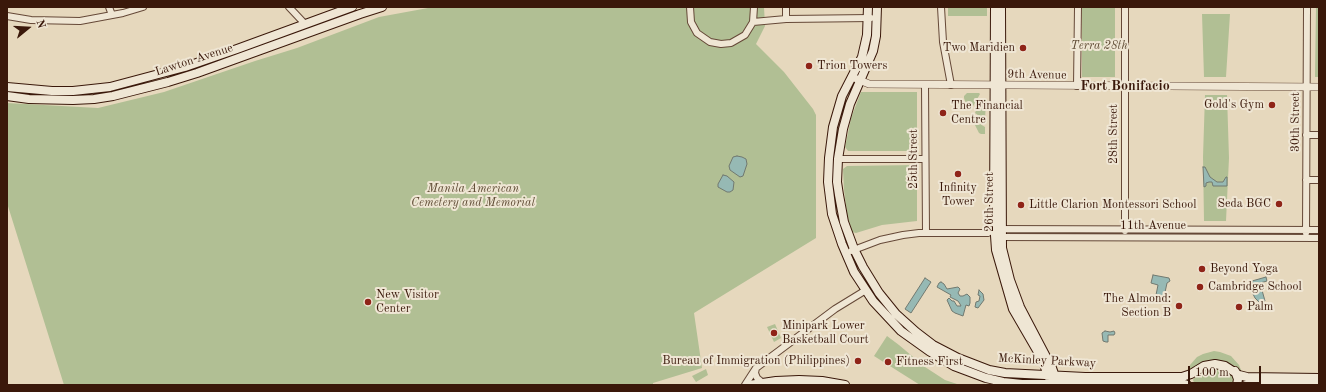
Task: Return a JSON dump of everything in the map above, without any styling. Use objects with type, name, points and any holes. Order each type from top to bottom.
[{"type":"main road","name":"Lawton Avenue","points":[[7,87],[52,91],[110,87],[185,67],[352,7]]},
{"type":"main road","name":"Lawton Avenue","points":[[7,96],[29,99],[73,100],[113,96],[190,75],[382,7]]},
{"type":"main road","name":"McKinley Parkway","points":[[868,7],[867,35],[862,57],[842,96],[831,141],[828,169],[829,196],[836,228],[854,272],[873,301],[901,331],[929,352],[954,366],[986,378],[1003,382],[1022,384],[1053,381],[1182,377],[1204,366],[1215,364],[1225,366],[1247,377],[1319,378]]},
{"type":"main road","name":"McKinley Parkway","points":[[877,7],[873,51],[846,116],[840,142],[837,182],[844,222],[854,249],[869,278],[896,314],[933,345],[958,358],[989,370],[1053,381],[1182,383],[1187,385]]},
{"type":"main road","name":"26th Street","points":[[994,7],[998,85]]},
{"type":"main road","name":"26th Street","points":[[1001,7],[998,85],[996,250],[1013,309],[1053,381]]},
{"type":"main road","points":[[1192,385],[1191,379],[1195,371]]},
{"type":"main road","points":[[1235,372],[1238,379],[1237,385]]},
{"type":"main road","points":[[749,385],[799,380],[822,381],[845,385]]},
{"type":"main road","points":[[1246,385],[1319,384]]},
{"type":"street","points":[[109,7],[112,15]]},
{"type":"street","points":[[7,16],[31,20],[64,22],[80,21],[143,7]]},
{"type":"street","points":[[289,7],[304,24]]},
{"type":"street","points":[[690,7],[690,16],[694,28],[701,37],[716,44],[726,44],[741,39],[753,22],[754,7]]},
{"type":"street","points":[[786,7],[786,20]]},
{"type":"street","points":[[941,7],[945,58],[951,85]]},
{"type":"street","points":[[1077,86],[1078,7]]},
{"type":"street","name":"28th Street","points":[[1125,7],[1125,237]]},
{"type":"street","name":"30th Street","points":[[1306,238],[1307,7]]},
{"type":"street","points":[[753,22],[877,18]]},
{"type":"street","name":"9th Avenue","points":[[852,77],[869,84],[1319,87]]},
{"type":"street","name":"25th Street","points":[[925,85],[926,233]]},
{"type":"street","points":[[1306,135],[1319,135]]},
{"type":"street","points":[[838,159],[925,159]]},
{"type":"street","points":[[1306,180],[1319,180]]},
{"type":"street","name":"11th Avenue","points":[[846,254],[854,249],[894,236],[926,233],[996,233],[1125,229],[1319,230]]},
{"type":"street","name":"11th Avenue","points":[[996,233],[1125,237],[1319,238]]},
{"type":"street","points":[[744,385],[756,368],[835,309],[866,290]]},
{"type":"street","points":[[756,368],[755,372],[757,378],[763,383]]},
{"type":"green space","name":"Manila American Cemetery and Memorial","points":[[764,7],[765,26],[756,44],[784,72],[816,115],[816,238],[694,313],[702,368],[653,383],[653,385],[64,385],[7,203],[7,103],[98,108],[164,92],[297,48],[379,17],[428,8]]},
{"type":"green space","points":[[948,7],[987,7],[987,16],[948,16]]},
{"type":"green space","name":"Terra 28th","points":[[1082,7],[1115,7],[1115,77],[1082,77]]},
{"type":"green space","points":[[1316,7],[1319,7],[1319,77],[1315,77]]},
{"type":"green space","points":[[1202,14],[1230,14],[1226,77],[1204,77]]},
{"type":"green space","points":[[861,92],[917,92],[917,151],[848,151],[845,147],[851,118]]},
{"type":"green space","points":[[967,93],[980,94],[970,109],[967,107],[964,98]]},
{"type":"green space","points":[[1205,95],[1227,95],[1229,158],[1226,221],[1204,221],[1203,157]]},
{"type":"green space","points":[[983,99],[986,100],[985,120],[975,113]]},
{"type":"green space","points":[[975,121],[985,127],[985,134],[979,133],[974,123]]},
{"type":"green space","points":[[917,165],[917,221],[882,225],[856,233],[852,232],[847,214],[843,169],[847,166]]},
{"type":"green space","name":"Minipark Lower Basketball Court","points":[[775,324],[781,338],[774,342],[767,327]]},
{"type":"green space","points":[[887,336],[925,367],[945,380],[960,385],[920,385],[874,356]]},
{"type":"green space","points":[[1214,351],[1231,356],[1239,365],[1243,375],[1240,370],[1230,364],[1216,360],[1203,363],[1187,373],[1190,365],[1197,357]]},
{"type":"green space","points":[[1219,367],[1234,375],[1235,385],[1195,385],[1193,380],[1196,375],[1203,370]]},
{"type":"green space","points":[[706,369],[708,375],[696,382],[692,376]]},
{"type":"water","points":[[737,156],[746,159],[747,164],[743,176],[740,177],[730,170],[729,166],[733,157]]},
{"type":"water","points":[[1203,167],[1205,167],[1210,177],[1217,182],[1223,182],[1227,177],[1227,186],[1213,186],[1212,182],[1209,182],[1206,183],[1206,186],[1204,187]]},
{"type":"water","points":[[723,175],[727,176],[734,182],[733,190],[730,192],[718,187]]},
{"type":"water","points":[[1153,275],[1169,278],[1170,281],[1167,283],[1164,297],[1156,295],[1158,285],[1151,283]]},
{"type":"water","points":[[1266,277],[1267,281],[1260,283],[1265,301],[1259,302],[1252,292],[1252,281]]},
{"type":"water","points":[[925,278],[931,282],[911,313],[905,309]]},
{"type":"water","points":[[941,282],[947,289],[958,287],[960,289],[958,293],[960,296],[967,294],[970,297],[969,306],[966,305],[963,316],[952,311],[947,300],[949,298],[954,301],[957,306],[961,306],[958,301],[950,297],[951,295],[937,287]]},
{"type":"water","points":[[979,290],[983,294],[984,300],[978,308],[975,307],[976,302],[979,301]]},
{"type":"water","points":[[1105,331],[1114,331],[1115,333],[1114,335],[1108,335],[1108,342],[1103,341],[1102,333]]},
{"type":"place","name":"Two Maridien","points":[[1023,48]]},
{"type":"place","name":"Trion Towers","points":[[809,66]]},
{"type":"place","name":"Gold's Gym","points":[[1272,105]]},
{"type":"place","name":"The Financial Centre","points":[[943,113]]},
{"type":"place","name":"Infinity Tower","points":[[958,174]]},
{"type":"place","name":"Seda BGC","points":[[1279,204]]},
{"type":"place","name":"Little Clarion Montessori School","points":[[1021,205]]},
{"type":"place","name":"Beyond Yoga","points":[[1202,269]]},
{"type":"place","name":"Cambridge School","points":[[1200,287]]},
{"type":"place","name":"New Visitor Center","points":[[368,302]]},
{"type":"place","name":"The Almond: Section B","points":[[1179,306]]},
{"type":"place","name":"Palm","points":[[1239,307]]},
{"type":"place","name":"Minipark Lower Basketball Court","points":[[774,333]]},
{"type":"place","name":"Bureau of Immigration (Philippines)","points":[[858,361]]},
{"type":"place","name":"Fitness First","points":[[888,362]]},
{"type":"district","name":"Fort Bonifacio","points":[[1125,86]]}]
